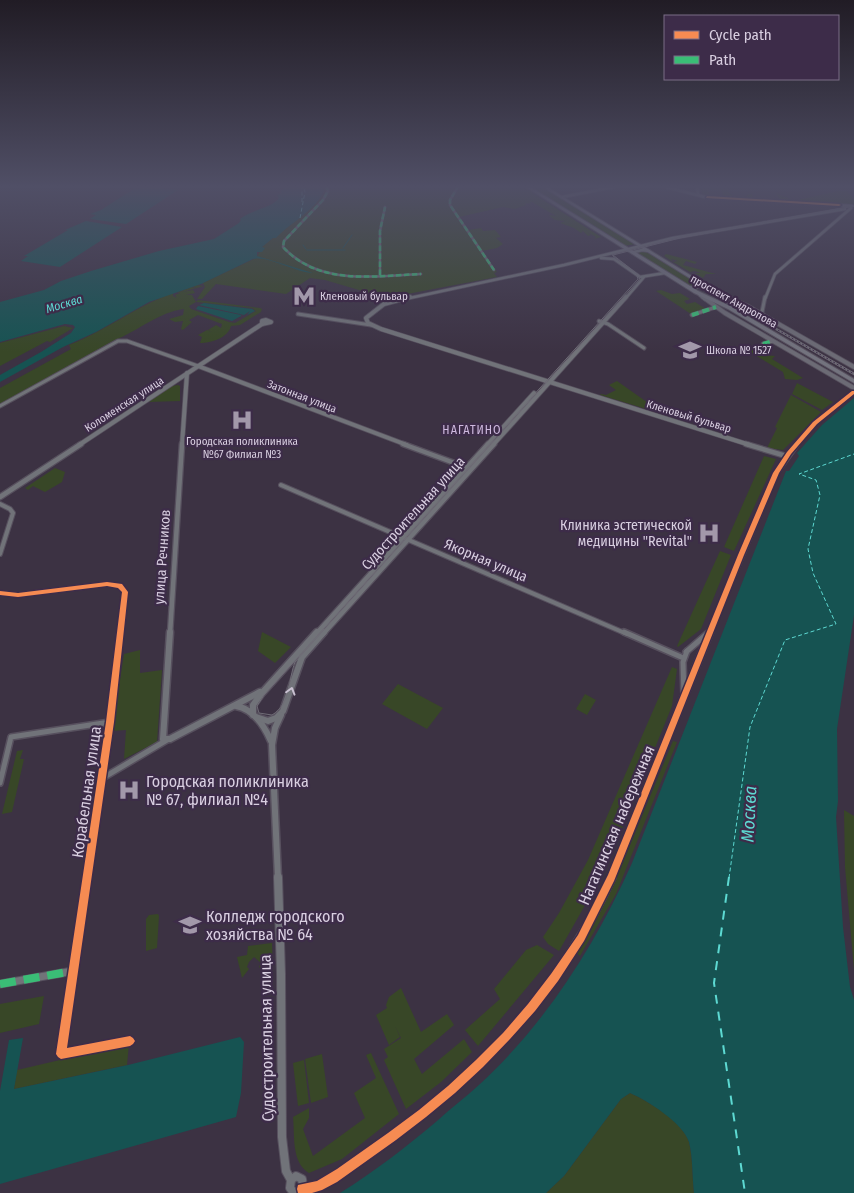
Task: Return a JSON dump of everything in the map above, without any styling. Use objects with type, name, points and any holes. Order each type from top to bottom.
[{"type":"main road","name":"проспект Андропова","points":[[613,241],[700,295],[741,313],[782,337]]},
{"type":"main road","name":"проспект Андропова","points":[[634,242],[710,289],[741,313]]},
{"type":"main road","points":[[710,289],[759,312],[854,367]]},
{"type":"main road","points":[[700,295],[734,318],[854,389]]},
{"type":"main road","points":[[734,318],[731,316],[732,314],[741,313],[738,308],[742,306],[752,309]]},
{"type":"main road","points":[[782,337],[854,377]]},
{"type":"main road","points":[[782,337],[854,381]]},
{"type":"street","points":[[284,241],[283,248],[300,264],[345,277],[422,274]]},
{"type":"street","points":[[380,241],[380,276]]},
{"type":"street","points":[[474,241],[494,270]]},
{"type":"street","points":[[540,271],[664,241]]},
{"type":"street","points":[[759,312],[762,312],[764,301],[776,274],[810,241]]},
{"type":"street","points":[[620,245],[627,247],[635,245],[634,242]]},
{"type":"street","points":[[637,255],[634,251],[642,249],[650,252]]},
{"type":"street","points":[[352,321],[366,318],[380,307],[410,298],[600,258],[610,254]]},
{"type":"street","points":[[610,254],[614,260],[638,276],[644,277],[665,273]]},
{"type":"street","points":[[600,258],[614,260]]},
{"type":"street","name":"Судостроительная улица","points":[[601,322],[638,276]]},
{"type":"street","name":"Судостроительная улица","points":[[298,1192],[290,1188],[291,1180],[286,1171],[282,1137],[281,974],[273,729],[292,692],[297,668],[302,657],[468,468],[644,277]]},
{"type":"street","points":[[687,287],[698,287],[700,285],[699,282]]},
{"type":"street","points":[[692,315],[716,307]]},
{"type":"street","name":"Кленовый бульвар","points":[[298,314],[352,321],[372,326],[786,456]]},
{"type":"street","points":[[366,318],[366,322],[372,326]]},
{"type":"street","points":[[601,322],[644,348]]},
{"type":"street","name":"Коломенская улица","points":[[0,497],[264,324]]},
{"type":"street","name":"Затонная улица","points":[[0,406],[114,342],[127,341],[468,468]]},
{"type":"street","points":[[763,344],[773,341]]},
{"type":"street","name":"улица Речников","points":[[167,740],[163,737],[187,374]]},
{"type":"street","points":[[171,384],[180,383],[185,388]]},
{"type":"street","name":"Нагатинская набережная","points":[[298,1192],[328,1180],[410,1123],[481,1062],[548,986],[577,944],[611,878],[684,699],[702,642],[710,632],[774,476],[786,456],[815,423],[854,389]]},
{"type":"street","name":"Якорная улица","points":[[281,485],[682,659]]},
{"type":"street","points":[[0,504],[10,509],[13,513],[0,554]]},
{"type":"street","name":"Судостроительная улица","points":[[268,686],[406,538]]},
{"type":"street","name":"Корабельная улица","points":[[0,593],[18,595],[107,584],[115,584],[123,589],[125,597],[110,722],[61,1054],[130,1041]]},
{"type":"street","points":[[684,699],[682,659],[688,651],[702,642]]},
{"type":"street","points":[[288,666],[293,665],[297,668]]},
{"type":"street","points":[[682,682],[690,683]]},
{"type":"street","points":[[101,779],[167,740],[252,698],[268,686]]},
{"type":"street","points":[[268,686],[254,702],[254,716],[272,744]]},
{"type":"street","points":[[233,707],[244,707],[260,720],[270,720],[283,712]]},
{"type":"street","points":[[0,783],[11,738],[110,722]]},
{"type":"street","points":[[0,984],[74,970]]},
{"type":"shaded area","points":[[270,241],[499,241],[503,244],[497,248],[482,251],[497,272],[494,273],[497,277],[386,298],[325,280],[310,278],[286,294],[216,284],[202,299],[197,299],[205,287],[203,283],[256,258],[262,247]]},
{"type":"shaded area","points":[[616,241],[630,241],[635,244],[624,246]]},
{"type":"shaded area","points":[[644,250],[698,285],[691,287],[635,252]]},
{"type":"shaded area","points":[[666,254],[697,262],[695,264],[686,261],[683,265],[716,274],[706,274],[703,278],[695,273],[701,273],[690,272],[673,262],[664,256]]},
{"type":"shaded area","points":[[193,286],[204,286],[182,292],[193,290],[195,293],[186,295],[192,295],[196,302],[198,300],[260,308],[262,309],[261,312],[240,325],[231,326],[223,337],[200,343],[202,337],[198,335],[207,330],[212,332],[208,330],[216,325],[221,328],[222,324],[198,315],[189,320],[192,322],[183,330],[181,329],[183,321],[175,322],[169,319],[183,315],[184,309],[166,314],[0,404],[0,388],[71,349],[69,345],[96,333],[159,298],[173,293],[173,296],[177,298],[175,295],[180,293],[177,293],[191,287],[196,288]],"holes":[[[196,302],[252,308],[256,311],[235,323],[191,309],[189,306]]]},
{"type":"shaded area","points":[[661,290],[672,294],[680,293],[690,299],[684,301],[687,304],[695,302],[706,309],[691,314],[656,291]]},
{"type":"shaded area","points":[[64,326],[73,328],[50,342],[47,341],[0,366],[0,343]]},
{"type":"shaded area","points":[[752,349],[762,355],[775,356],[772,359],[803,378],[797,380],[785,379],[783,372],[747,350]]},
{"type":"shaded area","points":[[617,381],[651,405],[655,404],[653,411],[600,395],[606,395],[616,390],[609,385]]},
{"type":"shaded area","points":[[797,383],[833,402],[822,410],[792,394]]},
{"type":"shaded area","points":[[172,386],[180,386],[180,401],[148,402]]},
{"type":"shaded area","points":[[791,395],[821,412],[783,450],[767,448],[777,428],[775,427]]},
{"type":"shaded area","points":[[764,456],[776,459],[734,551],[724,547]]},
{"type":"shaded area","points":[[55,468],[65,472],[62,482],[45,492],[33,486],[28,490],[25,488]]},
{"type":"shaded area","points":[[720,551],[731,555],[701,629],[678,647],[677,646]]},
{"type":"shaded area","points":[[262,632],[291,647],[275,663],[258,651]]},
{"type":"shaded area","points":[[140,650],[140,673],[162,670],[157,742],[124,759],[126,730],[112,731],[124,654]]},
{"type":"shaded area","points":[[672,667],[677,669],[672,706],[601,877],[559,951],[548,944],[543,937],[559,913],[588,860]]},
{"type":"shaded area","points":[[398,684],[443,708],[427,729],[382,704]]},
{"type":"shaded area","points":[[585,694],[596,700],[587,715],[576,709]]},
{"type":"shaded area","points":[[673,741],[677,742],[616,894],[580,956],[577,953],[612,889]]},
{"type":"shaded area","points":[[23,750],[20,759],[24,759],[12,812],[2,814],[17,751]]},
{"type":"shaded area","points":[[844,810],[854,816],[854,970],[845,867]]},
{"type":"shaded area","points":[[158,914],[157,948],[146,951],[146,919],[149,915]]},
{"type":"shaded area","points":[[272,943],[273,972],[266,973],[259,967],[261,963],[254,957],[249,962],[247,967],[249,969],[242,978],[237,957],[247,955],[248,946]]},
{"type":"shaded area","points":[[537,945],[554,955],[478,1046],[465,1030],[500,999],[494,989],[526,950]]},
{"type":"shaded area","points":[[401,988],[421,1032],[447,1014],[454,1025],[414,1059],[422,1074],[464,1039],[472,1052],[441,1082],[406,1109],[384,1060],[388,1057],[384,1049],[401,1038],[395,1026],[400,1037],[389,1045],[376,1015],[387,1008],[386,1005],[389,997]]},
{"type":"shaded area","points":[[44,996],[39,1024],[0,1033],[0,1004]]},
{"type":"shaded area","points":[[129,1044],[127,1065],[14,1089],[17,1070]]},
{"type":"shaded area","points":[[371,1053],[399,1114],[342,1159],[309,1173],[299,1162],[295,1148],[293,1117],[309,1108],[309,1118],[303,1129],[313,1156],[365,1118],[354,1093],[376,1078],[366,1055]]},
{"type":"shaded area","points":[[322,1054],[328,1097],[311,1103],[305,1059]]},
{"type":"shaded area","points":[[304,1060],[309,1103],[298,1106],[293,1063]]},
{"type":"shaded area","points":[[630,1093],[664,1113],[685,1134],[689,1142],[692,1161],[694,1193],[546,1193],[564,1176],[621,1099]]},
{"type":"water","points":[[50,241],[101,241],[60,267],[21,261],[28,256],[24,256]]},
{"type":"water","name":"Москва","points":[[206,241],[270,241],[262,247],[265,248],[262,252],[257,252],[257,256],[271,260],[253,259],[201,284],[149,302],[0,382],[0,375],[71,333],[75,327],[65,324],[0,342],[0,302],[44,290],[61,281],[159,251]]},
{"type":"water","points":[[276,262],[313,273],[298,270]]},
{"type":"water","points":[[204,303],[252,309],[255,311],[247,315],[250,311],[244,315],[199,305]]},
{"type":"water","points":[[198,306],[241,316],[232,321],[196,309]]},
{"type":"water","name":"Москва","points":[[854,398],[854,615],[837,729],[838,801],[836,817],[843,927],[850,987],[854,1000],[854,1193],[694,1193],[689,1142],[680,1127],[664,1113],[630,1093],[621,1099],[564,1176],[546,1193],[340,1193],[402,1150],[480,1084],[527,1035],[567,981],[602,923],[632,863],[786,471],[789,471],[799,456],[797,453],[822,425]]},
{"type":"water","points":[[240,1037],[244,1042],[241,1093],[236,1117],[0,1184],[0,1091],[9,1040],[23,1038],[14,1089],[128,1065]]},
{"type":"waterway","points":[[343,248],[348,241]]},
{"type":"waterway","points":[[303,245],[306,249]]},
{"type":"waterway","points":[[307,250],[345,250]]},
{"type":"ferry route","points":[[729,878],[750,727],[785,640],[836,624],[813,573],[808,549],[820,495],[816,480],[799,474],[854,454]]},
{"type":"ferry route","points":[[729,877],[714,983],[745,1193]]},
{"type":"tram line","points":[[665,241],[612,254],[613,256],[636,273],[638,279],[264,695],[257,706],[259,713],[272,715],[283,705],[295,662],[639,280],[640,276],[613,255],[669,241]]},
{"type":"railway","points":[[764,322],[854,374]]},
{"type":"marked path","points":[[284,241],[283,247],[295,260],[310,268],[328,273],[347,276],[421,274]]},
{"type":"marked path","points":[[379,241],[380,275]]},
{"type":"marked path","points":[[474,241],[494,270]]},
{"type":"marked path","points":[[692,315],[716,307]]},
{"type":"marked path","points":[[763,344],[773,341]]},
{"type":"marked path","points":[[0,984],[73,971]]},
{"type":"cycle path","points":[[302,1189],[318,1186],[340,1173],[392,1137],[452,1089],[506,1036],[555,977],[581,938],[611,878],[776,473],[789,453],[815,423],[854,392]]},
{"type":"cycle path","points":[[0,593],[18,595],[107,584],[120,586],[125,592],[110,722],[61,1054],[130,1041]]},
{"type":"place","name":"Кленовый бульвар","points":[[304,296]]},
{"type":"place","name":"Школа № 1527","points":[[690,350]]},
{"type":"place","name":"Городская поликлиника №67 Филиал №3","points":[[242,420]]},
{"type":"place","name":"Клиника эстетической медицины \"Revital\"","points":[[709,533]]},
{"type":"place","name":"Городская поликлиника № 67, филиал №4","points":[[129,790]]},
{"type":"place","name":"Колледж городского хозяйства № 64","points":[[190,925]]},
{"type":"district","name":"НАГАТИНО","points":[[472,430]]}]
